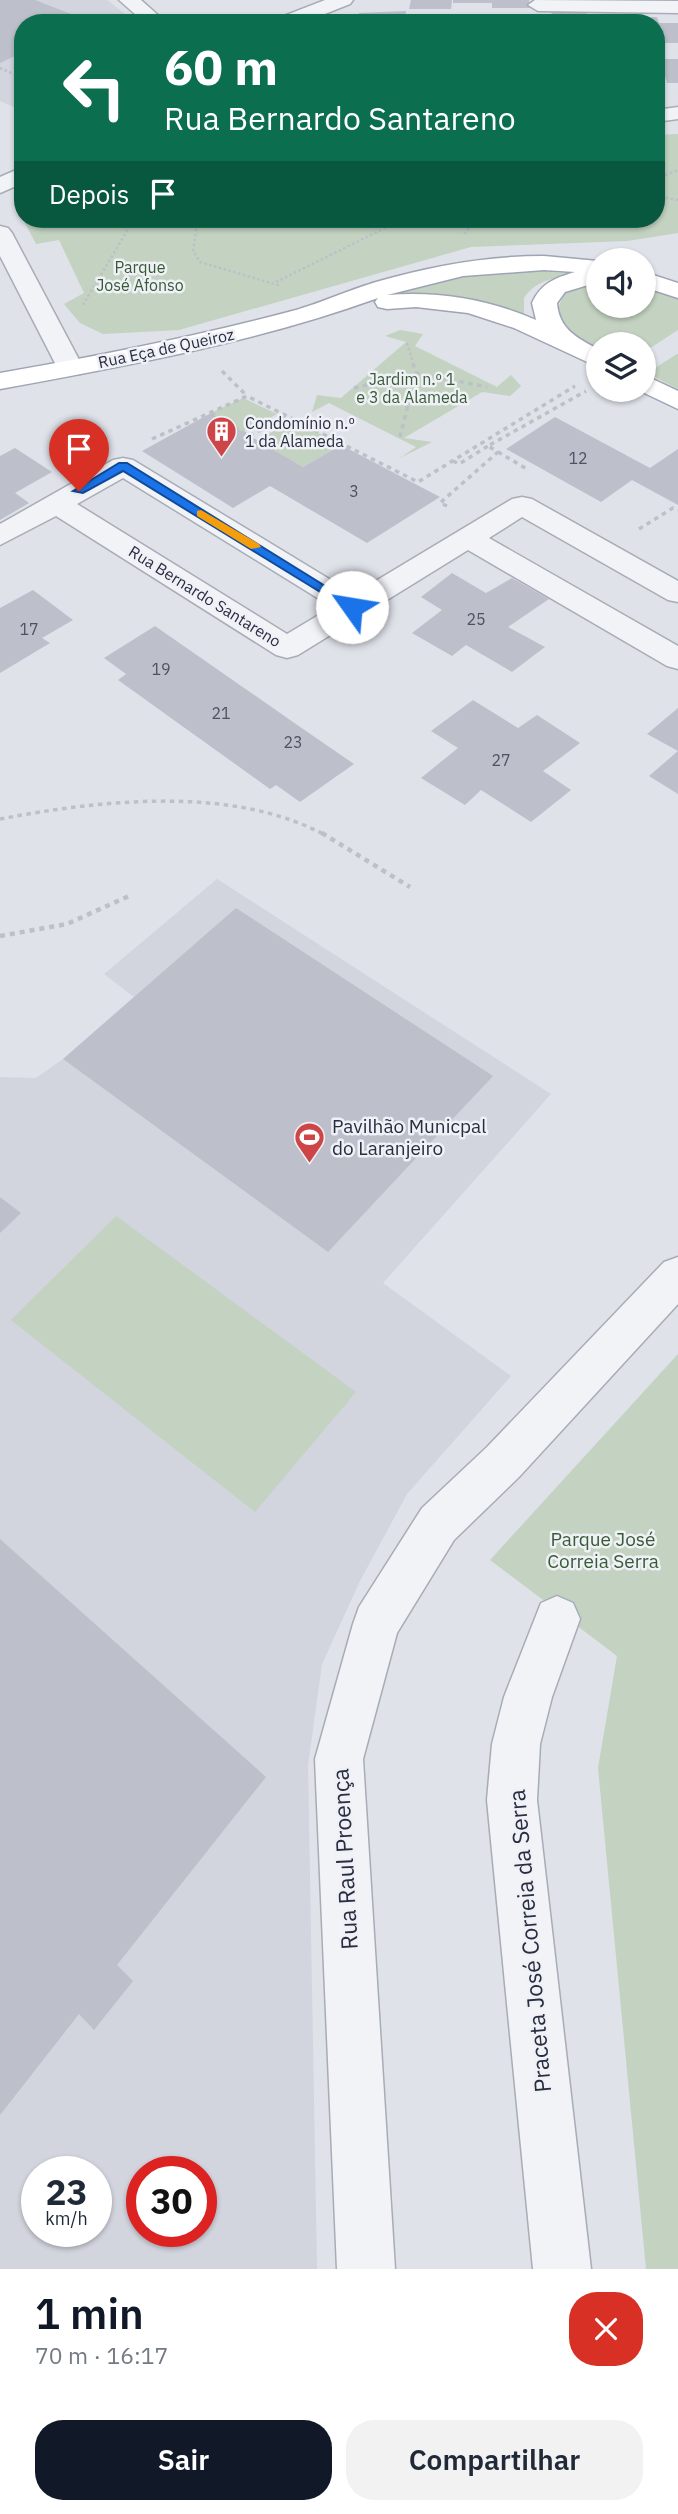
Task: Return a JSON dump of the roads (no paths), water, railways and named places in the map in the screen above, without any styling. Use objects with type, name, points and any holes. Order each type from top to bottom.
[{"type":"main road","points":[[330,309],[382,289],[456,268],[543,263],[586,267]]},
{"type":"main road","points":[[563,340],[546,323],[543,308],[545,296],[557,286],[586,277]]},
{"type":"main road","points":[[656,283],[678,290]]},
{"type":"main road","points":[[330,309],[414,299],[465,304],[501,313],[586,352]]},
{"type":"main road","name":"Rua Eça de Queiroz","points":[[0,381],[193,344],[330,309]]},
{"type":"main road","points":[[656,389],[678,401]]},
{"type":"street","points":[[129,0],[146,14]]},
{"type":"street","points":[[309,14],[343,0]]},
{"type":"street","points":[[538,9],[678,7]]},
{"type":"street","points":[[0,233],[71,369]]},
{"type":"street","points":[[0,536],[123,466],[352,607]]},
{"type":"street","name":"Rua Bernardo Santareno","points":[[57,503],[287,648],[522,505],[678,593]]},
{"type":"street","points":[[470,539],[678,659]]},
{"type":"street","name":"Rua Raul Proença","points":[[366,2269],[339,1759],[376,1623],[438,1524],[503,1462],[678,1275]]},
{"type":"street","name":"Praceta José Correia da Serra","points":[[557,1619],[528,1697],[516,1744],[512,1800],[562,2269]]},
{"type":"place","name":"Condomínio n.º 1 da Alameda","points":[[222,459]]},
{"type":"place","name":"Pavilhão Municpal do Laranjeiro","points":[[309,1164]]},
{"type":"park label","name":"Parque José Afonso","points":[[140,276]]},
{"type":"park label","name":"Jardim n.º 1 e 3 da Alameda","points":[[412,388]]},
{"type":"park label","name":"Parque José Correia Serra","points":[[603,1550]]}]
